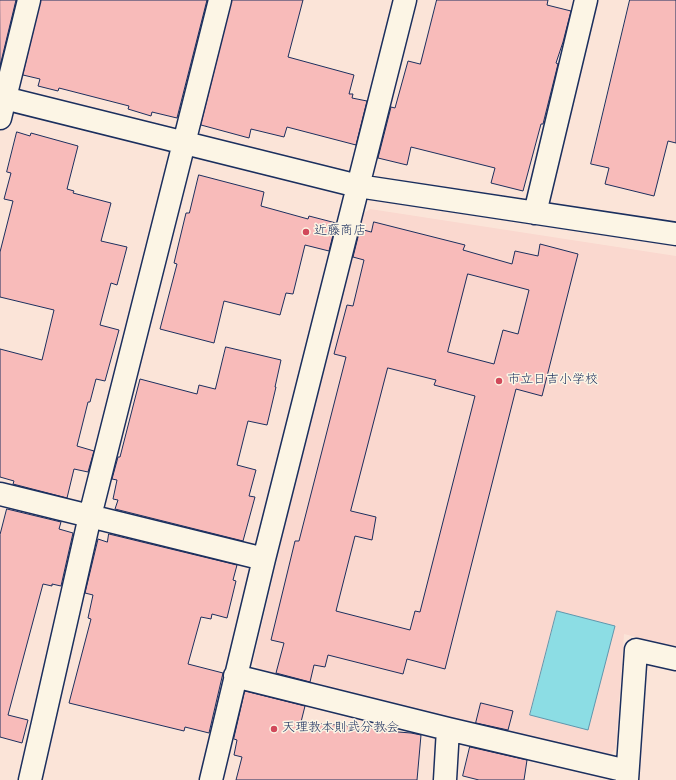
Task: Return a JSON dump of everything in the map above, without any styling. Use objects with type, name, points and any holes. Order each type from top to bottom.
[{"type":"street","points":[[29,0],[2,104],[183,142],[358,186],[676,234]]},
{"type":"street","points":[[30,780],[90,516],[220,0]]},
{"type":"street","points":[[211,780],[264,559],[405,0]]},
{"type":"street","points":[[535,213],[586,0]]},
{"type":"street","points":[[0,494],[264,559]]},
{"type":"street","points":[[235,676],[448,729],[627,776],[636,650],[676,659]]},
{"type":"street","points":[[445,780],[448,729]]},
{"type":"shaded area","name":"市立日吉小学校","points":[[370,209],[676,256],[676,647],[624,634],[616,747],[608,758],[259,670],[253,662],[290,505],[363,214]]},
{"type":"water","points":[[557,611],[615,626],[588,730],[530,715]]},
{"type":"building","points":[[0,0],[16,0],[0,66]]},
{"type":"building","points":[[41,0],[207,0],[177,118],[152,112],[151,116],[128,109],[129,106],[59,88],[58,91],[38,86],[40,79],[23,75]]},
{"type":"building","points":[[232,0],[303,0],[288,57],[354,75],[349,94],[353,94],[352,98],[367,101],[356,145],[287,127],[284,137],[251,129],[249,138],[201,125]]},
{"type":"building","points":[[437,0],[548,0],[547,5],[571,11],[556,63],[558,64],[543,124],[541,124],[523,191],[491,183],[495,168],[411,147],[407,165],[378,158],[391,107],[395,108],[408,61],[420,64]]},
{"type":"building","points":[[630,0],[676,0],[676,143],[668,141],[654,196],[605,184],[609,168],[591,164]]},
{"type":"building","points":[[17,132],[30,136],[31,133],[78,146],[67,189],[74,191],[73,193],[111,203],[101,241],[127,247],[117,285],[111,283],[100,325],[119,330],[105,381],[96,379],[90,402],[88,402],[77,446],[94,451],[88,472],[74,469],[67,498],[13,484],[14,481],[0,477],[0,349],[42,360],[54,310],[0,297],[0,252],[13,201],[4,199],[11,173],[7,172]]},
{"type":"building","points":[[199,175],[264,192],[261,206],[308,219],[309,216],[336,223],[329,251],[305,245],[293,294],[286,293],[280,315],[224,301],[214,343],[160,329],[177,264],[174,263],[186,213],[189,213]]},
{"type":"building","points":[[374,222],[465,245],[463,250],[512,264],[515,251],[538,256],[540,244],[578,254],[542,396],[516,389],[445,669],[407,659],[403,674],[328,655],[325,667],[314,665],[310,682],[276,673],[284,643],[271,640],[295,541],[299,541],[346,357],[334,354],[347,305],[353,306],[364,260],[353,257],[360,229],[371,232]],"holes":[[[468,274],[529,290],[518,334],[503,330],[494,364],[448,352]],[[388,368],[436,380],[434,385],[475,396],[420,612],[415,611],[410,630],[336,611],[355,536],[372,540],[376,517],[351,511]]]},
{"type":"building","points":[[226,347],[281,360],[267,425],[248,421],[237,465],[256,470],[249,496],[255,497],[243,541],[115,509],[118,500],[113,499],[117,480],[112,479],[118,457],[120,457],[140,379],[197,394],[199,385],[215,389]]},
{"type":"building","points":[[7,509],[61,522],[59,529],[73,533],[61,586],[43,584],[8,715],[28,720],[22,743],[0,737],[0,535]]},
{"type":"building","points":[[109,534],[237,565],[233,580],[236,581],[227,618],[212,614],[211,619],[201,617],[188,664],[223,673],[209,733],[185,727],[184,731],[69,703],[91,619],[88,618],[93,595],[85,593],[98,539],[107,542]]},
{"type":"building","points":[[245,691],[305,706],[301,722],[386,729],[386,731],[421,735],[417,780],[236,780],[242,757],[234,755],[237,740],[234,739]]},
{"type":"building","points":[[481,703],[513,711],[508,730],[476,723]]},
{"type":"building","points":[[470,747],[527,760],[524,780],[479,780],[463,776]]},
{"type":"place","name":"近藤商店","points":[[306,232]]},
{"type":"place","name":"市立日吉小学校","points":[[499,381]]},
{"type":"place","name":"天理教本則武分教会","points":[[274,729]]}]
